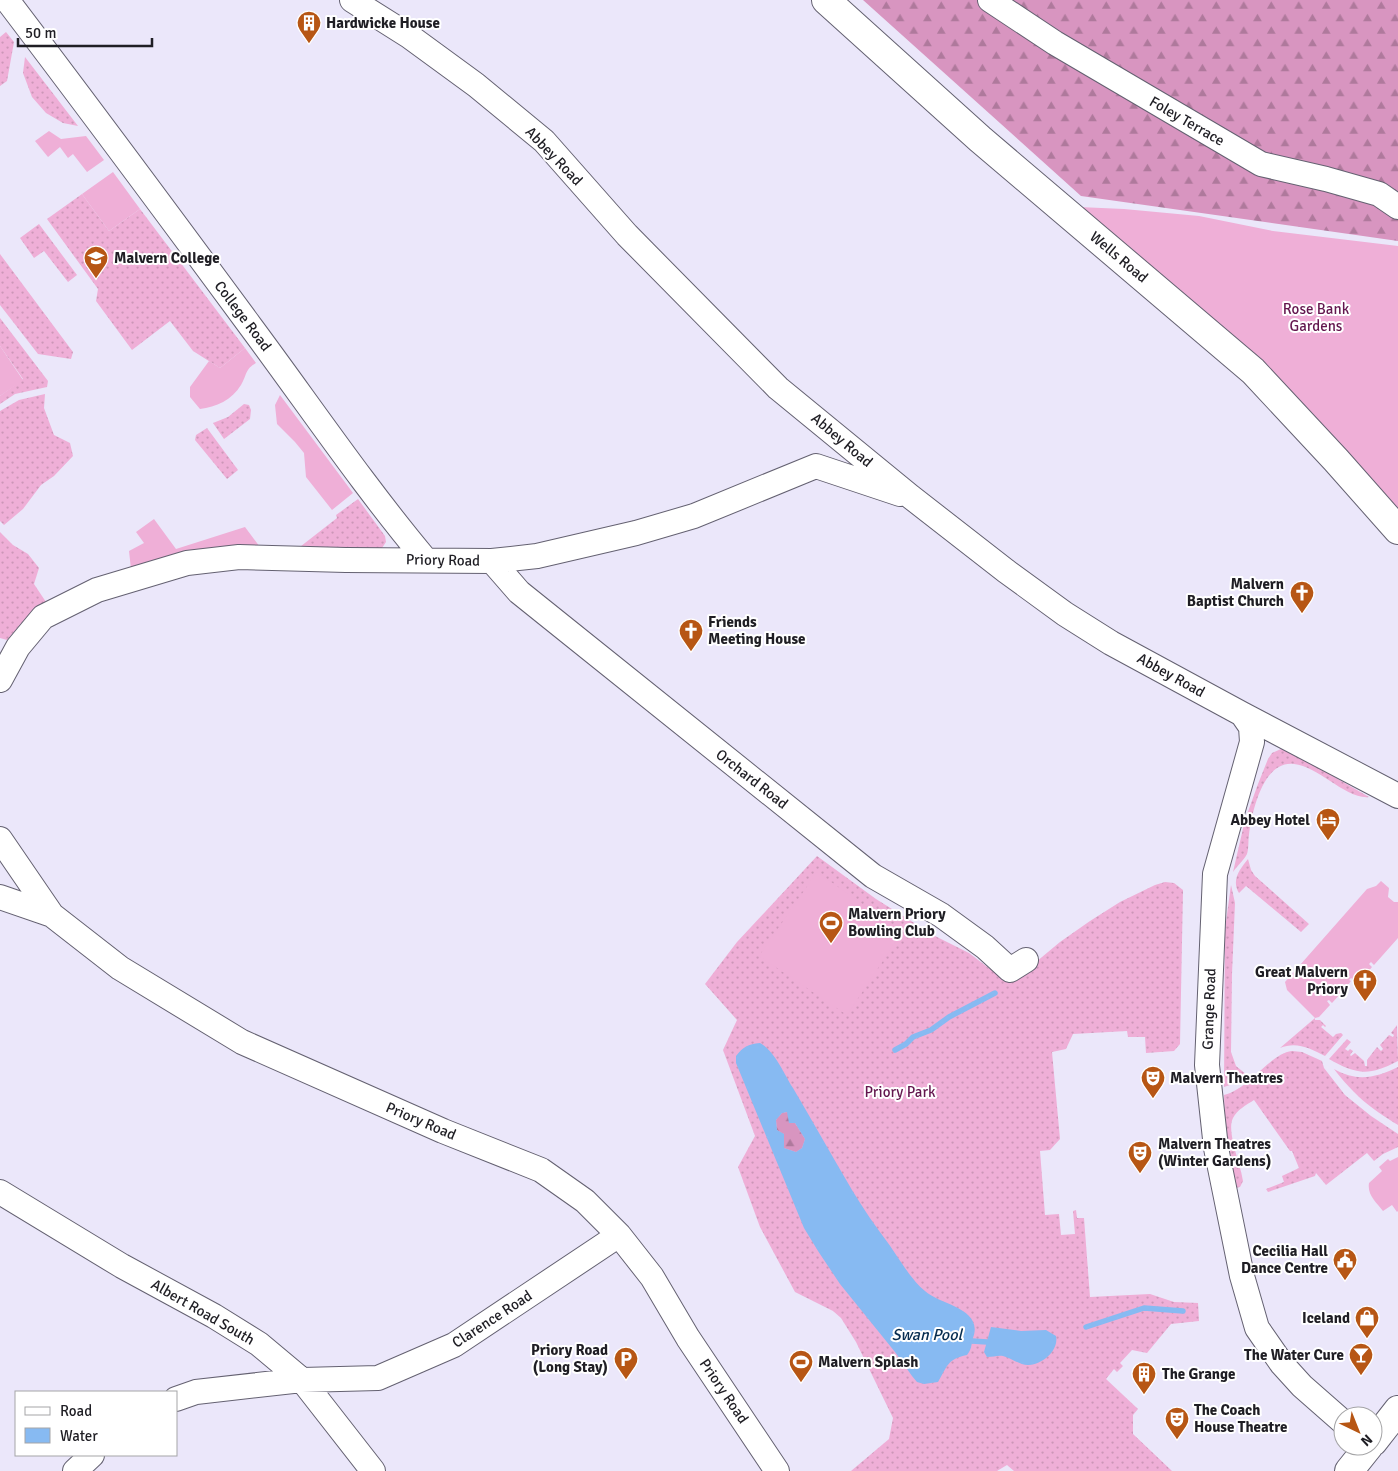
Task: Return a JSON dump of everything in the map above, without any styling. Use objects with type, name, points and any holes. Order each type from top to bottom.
[{"type":"main road","name":"Wells Road","points":[[826,0],[980,139],[1253,371],[1398,530]]},
{"type":"main road","points":[[1349,1471],[1362,1456]]},
{"type":"street","name":"College Road","points":[[7,0],[251,326],[338,447],[425,559]]},
{"type":"street","name":"Abbey Road","points":[[352,0],[409,36],[476,85],[544,141],[627,235],[778,388],[911,498],[1065,614],[1112,643],[1398,796]]},
{"type":"street","name":"Foley Terrace","points":[[990,0],[1054,44],[1261,164],[1379,194],[1398,207]]},
{"type":"street","name":"Priory Road","points":[[0,680],[18,647],[43,618],[97,590],[187,563],[239,557],[492,561],[537,556],[636,533],[694,516],[816,466],[911,498]]},
{"type":"street","name":"Orchard Road","points":[[492,561],[519,592],[873,876],[941,915],[985,947],[1010,970],[1026,960]]},
{"type":"street","name":"Grange Road","points":[[1242,714],[1251,726],[1252,742],[1215,874],[1207,1065],[1216,1148],[1242,1276],[1257,1328],[1282,1364],[1333,1413]]},
{"type":"street","name":"Priory Road","points":[[0,839],[52,915],[120,968],[242,1042],[443,1131],[541,1170],[585,1200],[618,1235],[652,1277],[688,1338],[778,1471]]},
{"type":"street","points":[[0,897],[52,915]]},
{"type":"street","name":"Albert Road South","points":[[0,1192],[122,1266],[214,1316],[259,1344],[302,1380],[372,1471]]},
{"type":"street","name":"Clarence Road","points":[[178,1398],[196,1392],[302,1380],[378,1378],[454,1345],[618,1235]]},
{"type":"street","points":[[74,1471],[91,1456]]},
{"type":"green space","points":[[863,0],[1398,0],[1398,241],[1081,196]]},
{"type":"green space","points":[[6,32],[14,42],[7,81],[0,86],[0,37]]},
{"type":"green space","points":[[25,57],[78,126],[63,123],[46,113],[32,97],[23,73]]},
{"type":"green space","points":[[49,131],[61,139],[86,136],[104,160],[87,172],[73,154],[68,158],[60,147],[48,157],[35,141]]},
{"type":"green space","points":[[113,172],[140,209],[109,231],[82,194]]},
{"type":"green space","points":[[82,194],[109,231],[140,209],[245,348],[220,368],[193,351],[170,321],[132,350],[96,301],[98,289],[47,219]]},
{"type":"green space","name":"Rose Bank Gardens","points":[[1079,207],[1199,216],[1273,231],[1398,246],[1398,517]]},
{"type":"green space","points":[[39,224],[77,275],[68,282],[44,251],[34,258],[20,238]]},
{"type":"green space","points":[[0,254],[73,352],[71,359],[38,354],[0,305]]},
{"type":"green space","points":[[0,318],[48,381],[47,387],[15,394],[0,404],[0,396],[23,379],[0,346]]},
{"type":"green space","points":[[0,346],[23,380],[0,396]]},
{"type":"green space","points":[[245,348],[256,363],[248,370],[237,390],[223,402],[212,407],[200,409],[190,397],[190,387],[209,361],[220,368]]},
{"type":"green space","points":[[45,394],[44,408],[54,435],[70,443],[73,456],[54,476],[41,485],[23,509],[4,525],[0,521],[0,411],[19,400]]},
{"type":"green space","points":[[280,395],[353,493],[332,510],[306,477],[304,453],[277,424],[275,405]]},
{"type":"green space","points":[[244,404],[249,405],[251,410],[250,419],[224,439],[213,423],[228,417]]},
{"type":"green space","points":[[207,428],[238,470],[227,479],[195,440],[196,435]]},
{"type":"green space","points":[[358,499],[385,536],[386,542],[382,548],[296,550],[337,518],[336,515]]},
{"type":"green space","points":[[154,519],[176,549],[245,527],[263,551],[131,569],[129,551],[144,543],[136,532]]},
{"type":"green space","points":[[0,532],[13,545],[28,554],[39,568],[34,584],[46,602],[26,618],[7,640],[0,638]]},
{"type":"green space","points":[[1286,749],[1369,797],[1360,797],[1351,793],[1303,766],[1294,764],[1283,765],[1274,770],[1261,789],[1253,814],[1247,854],[1233,872],[1245,820],[1258,784],[1268,759],[1272,753]]},
{"type":"green space","name":"Priory Park","points":[[817,856],[876,899],[935,936],[969,953],[990,969],[1030,967],[1060,942],[1090,921],[1120,902],[1155,885],[1165,882],[1174,883],[1183,890],[1180,1044],[1174,1051],[1146,1053],[1145,1037],[1128,1037],[1127,1031],[1073,1034],[1066,1049],[1052,1052],[1060,1139],[1050,1150],[1040,1151],[1045,1215],[1059,1214],[1061,1235],[1075,1234],[1073,1211],[1076,1210],[1077,1218],[1084,1218],[1090,1297],[1150,1294],[1174,1302],[1198,1303],[1199,1321],[1171,1324],[1147,1353],[1132,1350],[1120,1363],[1123,1366],[1117,1372],[1114,1369],[1106,1379],[1138,1409],[1133,1415],[1133,1434],[1172,1471],[1014,1471],[1007,1465],[997,1471],[851,1471],[889,1439],[893,1418],[856,1342],[841,1318],[833,1311],[795,1292],[760,1227],[738,1167],[755,1136],[723,1050],[737,1020],[705,984],[737,942]]},
{"type":"green space","points":[[1248,859],[1255,876],[1309,924],[1301,932],[1246,886],[1239,893],[1236,879]]},
{"type":"green space","name":"Malvern Priory Bowling Club","points":[[817,872],[902,932],[847,1015],[759,956]]},
{"type":"green space","points":[[1381,881],[1389,888],[1388,897],[1394,902],[1398,902],[1398,938],[1374,965],[1371,962],[1369,964],[1372,967],[1367,973],[1363,970],[1361,972],[1365,975],[1361,980],[1357,976],[1354,980],[1351,978],[1349,980],[1351,981],[1344,990],[1340,987],[1339,989],[1342,992],[1332,1003],[1329,1000],[1327,1001],[1330,1005],[1319,1017],[1315,1018],[1287,990],[1285,982],[1367,889],[1376,886]]},
{"type":"green space","points":[[1231,885],[1235,903],[1231,1052],[1236,1066],[1247,1075],[1236,1083],[1224,1087],[1225,929]]},
{"type":"green space","points":[[1315,1018],[1315,1020],[1320,1020],[1326,1026],[1323,1025],[1321,1027],[1333,1037],[1341,1033],[1343,1035],[1325,1056],[1297,1045],[1280,1048]]},
{"type":"green space","points":[[1397,1025],[1398,1061],[1388,1066],[1363,1072],[1355,1071],[1329,1059],[1347,1039],[1351,1042],[1345,1049],[1353,1051],[1350,1055],[1355,1053],[1367,1066],[1367,1060],[1377,1047],[1381,1051],[1383,1049],[1380,1045],[1389,1035],[1393,1037],[1394,1035],[1391,1033]]},
{"type":"green space","points":[[1292,1051],[1302,1052],[1322,1061],[1324,1068],[1345,1095],[1371,1116],[1398,1134],[1398,1147],[1383,1154],[1374,1161],[1367,1153],[1326,1185],[1316,1173],[1315,1176],[1268,1192],[1266,1189],[1284,1182],[1282,1176],[1299,1168],[1292,1151],[1290,1151],[1254,1100],[1237,1113],[1231,1124],[1243,1181],[1240,1187],[1236,1188],[1225,1125],[1224,1095],[1243,1086],[1275,1058]]},
{"type":"green space","points":[[1398,1067],[1398,1125],[1363,1100],[1334,1069],[1350,1076],[1366,1077],[1382,1074]]},
{"type":"green space","points":[[788,1112],[805,1139],[802,1148],[796,1152],[784,1148],[784,1134],[777,1130],[776,1120],[782,1113]]},
{"type":"green space","points":[[1398,1157],[1398,1211],[1392,1205],[1383,1211],[1369,1191],[1369,1183],[1382,1171],[1379,1167],[1388,1159],[1390,1161]]},
{"type":"water","name":"Swan Pool","points":[[760,1043],[775,1057],[856,1197],[910,1275],[925,1291],[959,1308],[972,1320],[975,1328],[970,1351],[967,1355],[951,1361],[938,1382],[924,1384],[917,1382],[840,1284],[804,1228],[736,1063],[736,1056],[741,1050],[746,1046]],"holes":[[[787,1112],[789,1123],[795,1123],[805,1139],[802,1148],[796,1152],[784,1148],[784,1134],[777,1130],[776,1120],[782,1113]]]},
{"type":"water","points":[[991,1327],[1021,1331],[1046,1330],[1056,1336],[1055,1346],[1049,1355],[1040,1362],[1029,1365],[1003,1356],[987,1357],[984,1352]]},
{"type":"waterway","points":[[895,1050],[906,1044],[913,1037],[931,1030],[949,1017],[995,993]]},
{"type":"waterway","points":[[1086,1327],[1144,1308],[1183,1311]]},
{"type":"waterway","points":[[972,1341],[987,1342]]},
{"type":"place","name":"Hardwicke House","points":[[309,44]]},
{"type":"place","name":"Malvern College","points":[[96,279]]},
{"type":"place","name":"Malvern Baptist Church","points":[[1302,614]]},
{"type":"place","name":"Friends Meeting House","points":[[691,652]]},
{"type":"place","name":"Abbey Hotel","points":[[1328,841]]},
{"type":"place","name":"Malvern Priory Bowling Club","points":[[831,944]]},
{"type":"place","name":"Great Malvern Priory","points":[[1365,1002]]},
{"type":"place","name":"Malvern Theatres","points":[[1153,1099]]},
{"type":"place","name":"Malvern Theatres (Winter Gardens)","points":[[1140,1174]]},
{"type":"place","name":"Cecilia Hall Dance Centre","points":[[1345,1281]]},
{"type":"place","name":"Iceland","points":[[1367,1339]]},
{"type":"place","name":"The Water Cure","points":[[1361,1376]]},
{"type":"place","name":"Priory Road (Long Stay)","points":[[626,1380]]},
{"type":"place","name":"Malvern Splash","points":[[801,1383]]},
{"type":"place","name":"The Grange","points":[[1144,1395]]},
{"type":"place","name":"The Coach House Theatre","points":[[1177,1440]]}]
